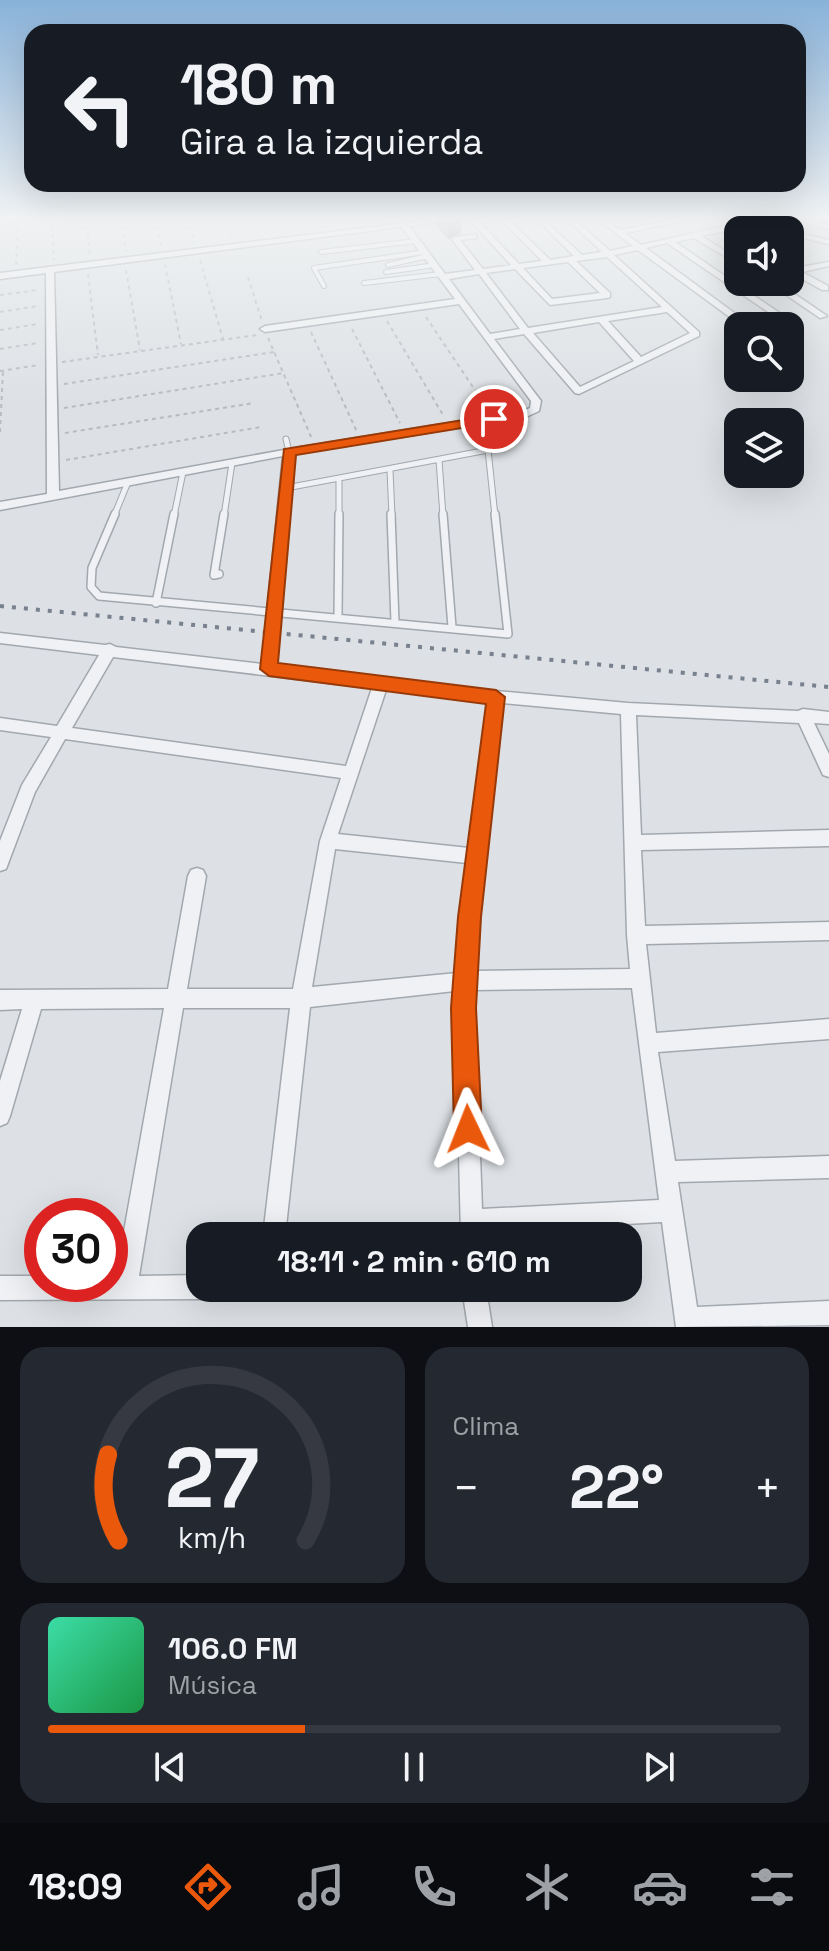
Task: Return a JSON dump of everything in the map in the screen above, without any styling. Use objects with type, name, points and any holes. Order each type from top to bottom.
[{"type":"street","points":[[51,280],[53,496]]},
{"type":"street","points":[[0,506],[232,463],[287,446],[316,448],[526,414],[535,409],[536,401],[445,280]]},
{"type":"street","points":[[488,280],[526,331],[579,391],[696,334],[637,280]]},
{"type":"street","points":[[529,280],[552,303],[607,295],[591,280]]},
{"type":"street","points":[[685,280],[729,312]]},
{"type":"street","points":[[804,293],[827,288]]},
{"type":"street","points":[[750,296],[774,312]]},
{"type":"street","points":[[793,296],[823,316]]},
{"type":"street","points":[[265,329],[460,301]]},
{"type":"street","points":[[488,337],[669,309]]},
{"type":"street","points":[[601,319],[640,362]]},
{"type":"street","points":[[269,669],[287,446]]},
{"type":"street","points":[[0,638],[496,697],[628,709],[829,718]]},
{"type":"street","points":[[0,863],[28,790],[110,649]]},
{"type":"street","points":[[276,1222],[301,998],[328,841],[381,683]]},
{"type":"street","points":[[471,1222],[466,981],[476,856],[496,697]]},
{"type":"street","points":[[628,709],[636,935],[669,1211],[688,1323],[829,1313]]},
{"type":"street","points":[[803,715],[827,763]]},
{"type":"street","points":[[0,724],[351,773]]},
{"type":"street","points":[[633,843],[829,838]]},
{"type":"street","points":[[328,841],[476,856]]},
{"type":"street","points":[[128,1271],[197,876]]},
{"type":"street","points":[[636,935],[829,931]]},
{"type":"street","points":[[0,1000],[301,998],[466,981],[642,978]]},
{"type":"street","points":[[0,1116],[34,1000]]},
{"type":"street","points":[[647,1043],[829,1029]]},
{"type":"street","points":[[666,1172],[829,1167]]},
{"type":"street","points":[[541,1222],[669,1211]]},
{"type":"street","points":[[128,1288],[186,1287]]},
{"type":"street","points":[[0,1288],[24,1288]]},
{"type":"street","points":[[476,1302],[480,1327]]},
{"type":"lane","points":[[321,280],[324,286]]},
{"type":"lane","points":[[364,283],[376,280]]},
{"type":"lane","points":[[128,482],[92,568],[91,587],[99,596],[113,600],[338,616],[508,634],[488,450],[286,488]]},
{"type":"lane","points":[[439,460],[452,627]]},
{"type":"lane","points":[[219,574],[214,575],[232,463]]},
{"type":"lane","points":[[390,470],[395,622]]},
{"type":"lane","points":[[156,603],[183,472]]},
{"type":"lane","points":[[338,616],[339,479]]},
{"type":"path","points":[[90,280],[98,357]]},
{"type":"path","points":[[129,280],[141,351]]},
{"type":"path","points":[[168,280],[181,346]]},
{"type":"path","points":[[205,280],[223,340]]},
{"type":"path","points":[[249,280],[265,329]]},
{"type":"path","points":[[0,295],[50,289]]},
{"type":"path","points":[[0,312],[50,305]]},
{"type":"path","points":[[419,306],[494,419]]},
{"type":"path","points":[[382,312],[449,426]]},
{"type":"path","points":[[346,317],[406,433]]},
{"type":"path","points":[[0,330],[50,322]]},
{"type":"path","points":[[307,323],[360,441]]},
{"type":"path","points":[[0,432],[2,371],[266,334],[316,448]]},
{"type":"path","points":[[0,349],[50,342]]},
{"type":"path","points":[[51,386],[274,352]]},
{"type":"path","points":[[52,410],[284,373]]},
{"type":"path","points":[[52,435],[254,403]]},
{"type":"path","points":[[53,462],[261,427]]},
{"type":"railway","points":[[0,606],[829,687]]},
{"type":"route","points":[[468,1129],[464,1008],[469,917],[496,697],[269,669],[289,452],[494,419]]}]
